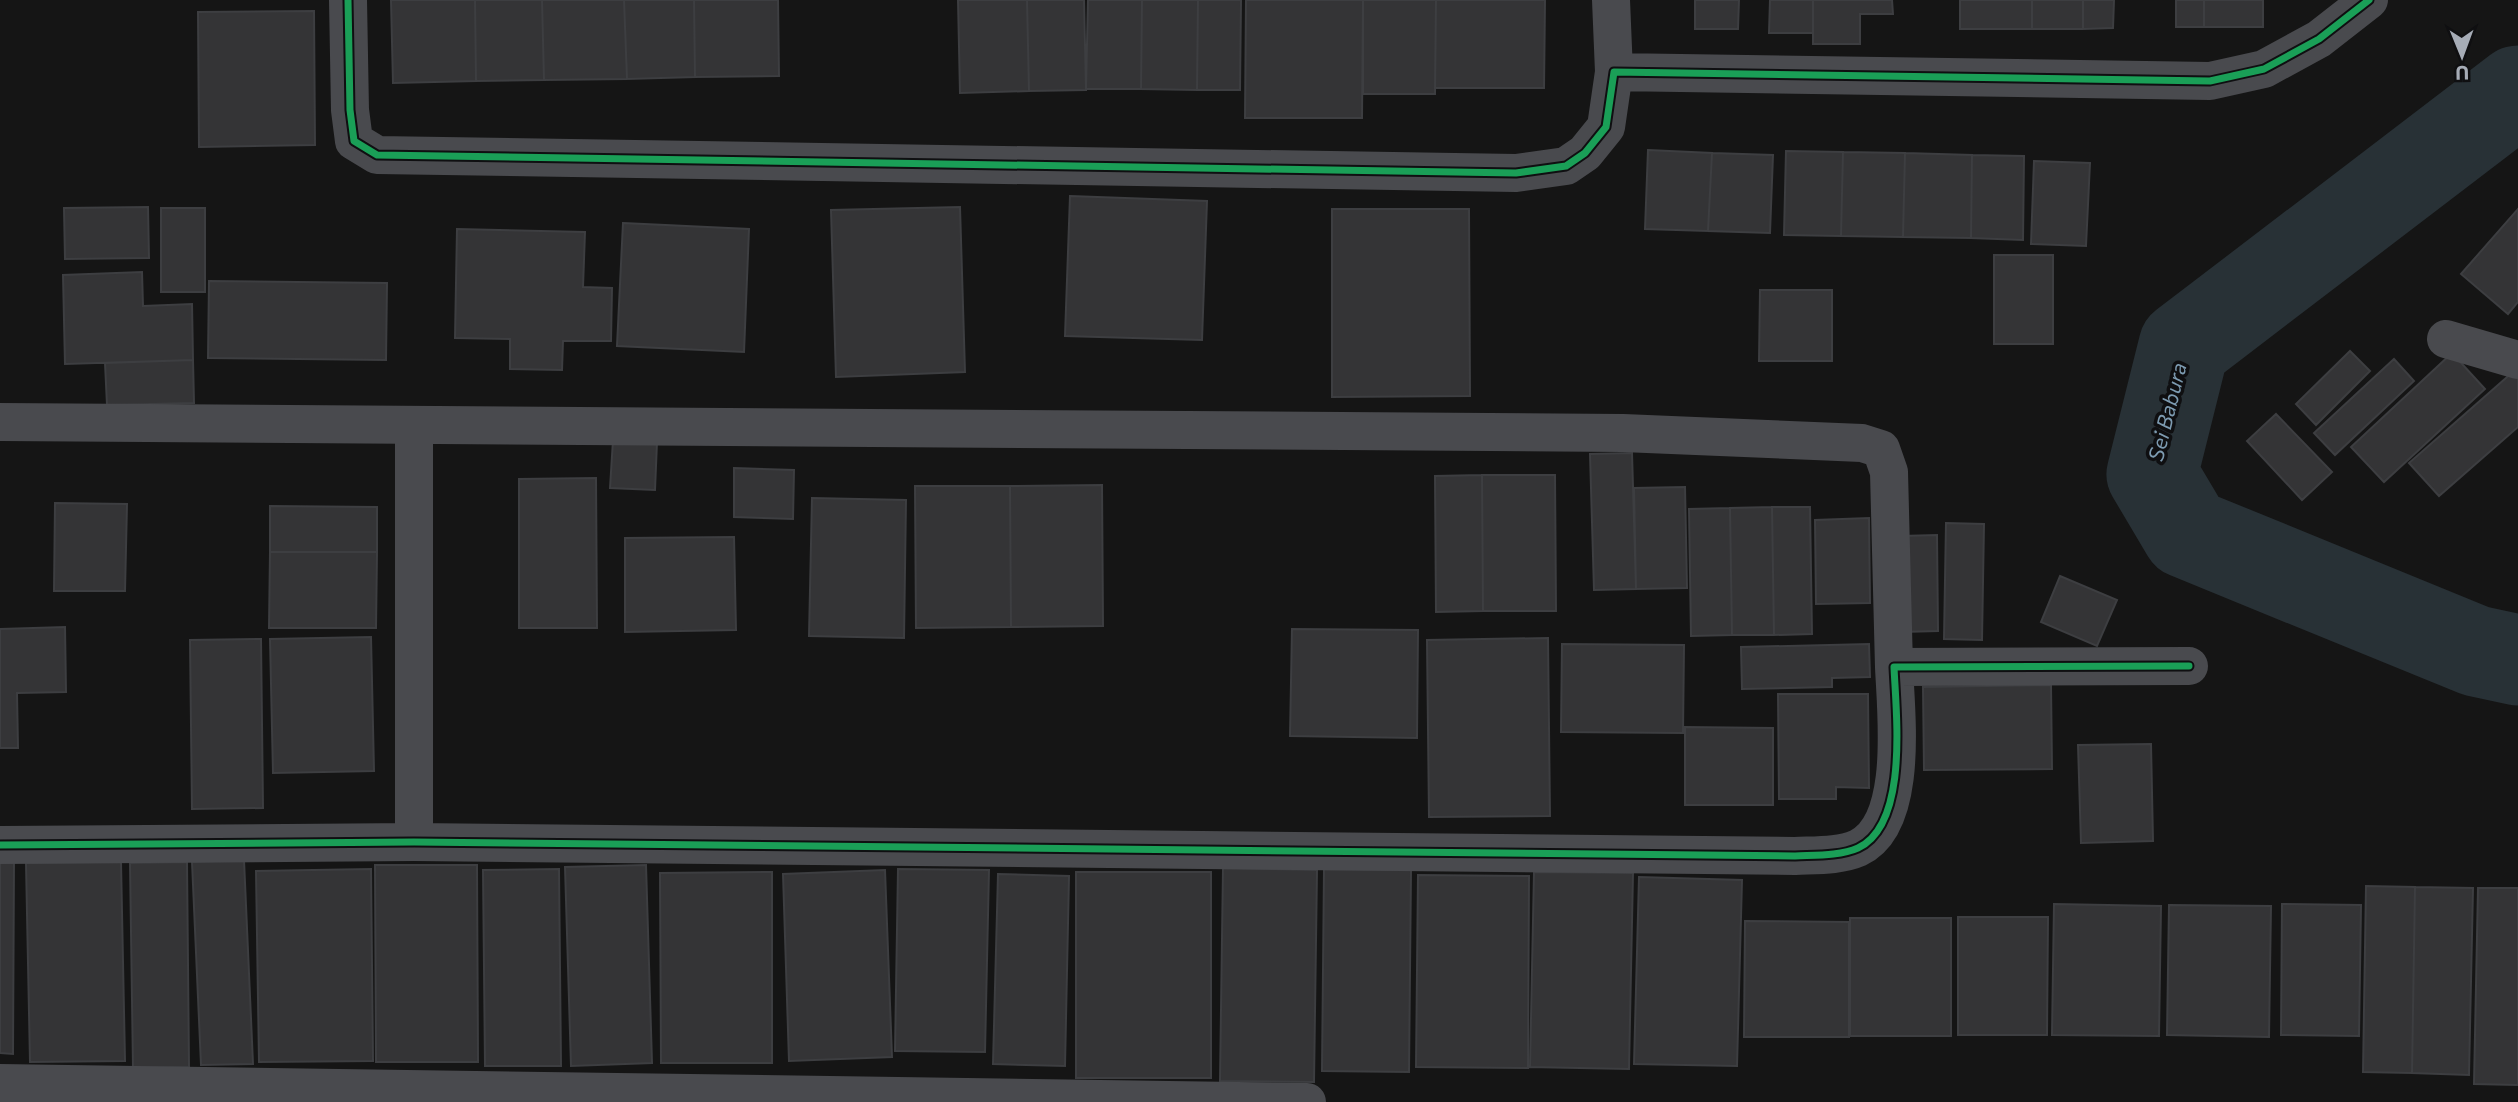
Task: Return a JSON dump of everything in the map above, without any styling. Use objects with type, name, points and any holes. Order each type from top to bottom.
[{"type":"street","points":[[348,0],[350,110],[354,141],[377,155],[1516,173],[1566,166],[1585,153],[1606,127],[1614,72],[1611,0]]},
{"type":"street","points":[[1614,72],[2210,81],[2264,69],[2319,39],[2369,0]]},
{"type":"street","points":[[2446,339],[2518,360]]},
{"type":"street","points":[[0,422],[414,427],[1609,433],[1862,443],[1881,449],[1889,472],[1894,667],[1894,789],[1887,816],[1875,835],[1859,848],[1838,853],[1795,856],[414,842],[0,845]]},
{"type":"street","points":[[414,427],[414,842]]},
{"type":"street","points":[[1894,667],[2189,666]]},
{"type":"street","points":[[0,1083],[1307,1102]]},
{"type":"building","points":[[391,0],[475,0],[476,81],[393,83]]},
{"type":"building","points":[[475,0],[542,0],[544,80],[476,81]]},
{"type":"building","points":[[542,0],[624,0],[627,79],[544,80]]},
{"type":"building","points":[[624,0],[694,0],[695,77],[627,79]]},
{"type":"building","points":[[694,0],[778,0],[779,76],[695,77]]},
{"type":"building","points":[[958,0],[1027,0],[1029,91],[960,93]]},
{"type":"building","points":[[1027,0],[1084,0],[1086,90],[1029,91]]},
{"type":"building","points":[[1088,0],[1142,0],[1141,89],[1086,89]]},
{"type":"building","points":[[1142,0],[1198,0],[1197,90],[1141,89]]},
{"type":"building","points":[[1198,0],[1241,0],[1240,90],[1197,90]]},
{"type":"building","points":[[1246,0],[1363,0],[1362,118],[1245,118]]},
{"type":"building","points":[[1363,0],[1436,0],[1435,94],[1363,94]]},
{"type":"building","points":[[1436,0],[1545,0],[1544,88],[1435,88]]},
{"type":"building","points":[[1695,0],[1739,0],[1738,29],[1695,29]]},
{"type":"building","points":[[1770,0],[1813,0],[1813,33],[1769,33]]},
{"type":"building","points":[[1813,0],[1892,0],[1893,14],[1860,14],[1860,44],[1813,44]]},
{"type":"building","points":[[1960,0],[2032,0],[2032,29],[1960,29]]},
{"type":"building","points":[[2032,0],[2083,0],[2083,29],[2032,29]]},
{"type":"building","points":[[2083,0],[2114,0],[2113,28],[2083,29]]},
{"type":"building","points":[[2176,0],[2204,0],[2204,27],[2176,27]]},
{"type":"building","points":[[2204,0],[2263,0],[2263,27],[2204,27]]},
{"type":"building","points":[[314,11],[315,145],[199,147],[198,12]]},
{"type":"building","points":[[1648,150],[1712,153],[1708,231],[1645,229]]},
{"type":"building","points":[[1786,151],[1843,152],[1841,236],[1784,235]]},
{"type":"building","points":[[1843,152],[1905,153],[1903,237],[1841,236]]},
{"type":"building","points":[[1712,153],[1773,155],[1770,233],[1708,231]]},
{"type":"building","points":[[1905,153],[1972,155],[1971,238],[1903,237]]},
{"type":"building","points":[[1972,155],[2024,156],[2023,240],[1971,238]]},
{"type":"building","points":[[2034,161],[2090,163],[2086,246],[2031,244]]},
{"type":"building","points":[[1070,196],[1207,201],[1202,340],[1065,336]]},
{"type":"building","points":[[148,207],[149,258],[65,259],[64,208]]},
{"type":"building","points":[[960,207],[965,372],[836,377],[831,210]]},
{"type":"building","points":[[161,208],[205,208],[205,292],[161,292]]},
{"type":"building","points":[[1332,209],[1469,209],[1470,396],[1332,397]]},
{"type":"building","points":[[2518,209],[2518,302],[2508,314],[2461,274]]},
{"type":"building","points":[[623,223],[749,229],[744,352],[617,346]]},
{"type":"building","points":[[457,229],[585,232],[583,287],[612,288],[611,341],[563,341],[562,370],[510,369],[510,339],[455,338]]},
{"type":"building","points":[[1994,255],[2053,255],[2053,344],[1994,344]]},
{"type":"building","points":[[142,272],[143,306],[192,304],[193,360],[65,364],[63,275]]},
{"type":"building","points":[[209,281],[387,283],[386,360],[208,358]]},
{"type":"building","points":[[1760,290],[1832,290],[1832,361],[1759,361]]},
{"type":"building","points":[[2350,351],[2370,371],[2316,425],[2296,404]]},
{"type":"building","points":[[2452,353],[2485,389],[2384,482],[2351,447]]},
{"type":"building","points":[[2394,359],[2414,381],[2335,455],[2314,433]]},
{"type":"building","points":[[193,360],[194,403],[107,405],[105,363]]},
{"type":"building","points":[[2514,371],[2518,376],[2518,427],[2439,496],[2409,463]]},
{"type":"building","points":[[2276,414],[2332,472],[2302,500],[2247,441]]},
{"type":"building","points":[[613,440],[657,442],[655,490],[610,488]]},
{"type":"building","points":[[1632,453],[1636,589],[1594,590],[1590,454]]},
{"type":"building","points":[[734,468],[794,470],[793,519],[734,517]]},
{"type":"building","points":[[1482,475],[1555,475],[1556,611],[1483,611]]},
{"type":"building","points":[[1482,475],[1483,611],[1436,612],[1435,476]]},
{"type":"building","points":[[596,478],[597,628],[519,628],[519,479]]},
{"type":"building","points":[[1102,485],[1103,626],[1011,627],[1010,486]]},
{"type":"building","points":[[915,486],[1010,486],[1011,627],[916,628]]},
{"type":"building","points":[[1685,487],[1687,588],[1636,589],[1634,488]]},
{"type":"building","points":[[812,498],[906,500],[904,638],[809,636]]},
{"type":"building","points":[[55,503],[127,504],[125,591],[54,591]]},
{"type":"building","points":[[270,506],[377,507],[377,552],[270,552]]},
{"type":"building","points":[[1772,507],[1810,507],[1812,634],[1774,635]]},
{"type":"building","points":[[1772,507],[1774,635],[1732,635],[1730,508]]},
{"type":"building","points":[[1730,508],[1732,635],[1691,636],[1689,509]]},
{"type":"building","points":[[1869,518],[1870,603],[1816,604],[1815,520]]},
{"type":"building","points":[[1946,523],[1984,524],[1982,640],[1944,639]]},
{"type":"building","points":[[1937,535],[1938,631],[1902,632],[1901,536]]},
{"type":"building","points":[[734,537],[736,630],[625,632],[625,538]]},
{"type":"building","points":[[270,552],[377,552],[376,628],[269,628]]},
{"type":"building","points":[[2060,576],[2117,600],[2097,646],[2041,622]]},
{"type":"building","points":[[65,627],[66,692],[17,693],[18,748],[0,748],[0,629]]},
{"type":"building","points":[[1292,629],[1418,630],[1417,738],[1290,736]]},
{"type":"building","points":[[371,637],[374,771],[273,773],[270,639]]},
{"type":"building","points":[[1548,638],[1550,816],[1429,817],[1427,640]]},
{"type":"building","points":[[261,639],[263,808],[192,809],[190,640]]},
{"type":"building","points":[[1562,644],[1684,645],[1683,733],[1561,732]]},
{"type":"building","points":[[1869,644],[1870,677],[1832,678],[1832,687],[1742,689],[1741,647]]},
{"type":"building","points":[[2051,685],[2052,769],[1924,770],[1923,687]]},
{"type":"building","points":[[1778,694],[1868,694],[1869,788],[1836,787],[1836,799],[1779,799]]},
{"type":"building","points":[[1685,727],[1773,728],[1773,805],[1685,805]]},
{"type":"building","points":[[2151,744],[2153,841],[2081,843],[2078,745]]},
{"type":"building","points":[[0,857],[14,857],[13,1054],[0,1053]]},
{"type":"building","points":[[244,860],[253,1064],[201,1065],[192,862]]},
{"type":"building","points":[[121,862],[125,1061],[30,1062],[26,863]]},
{"type":"building","points":[[187,862],[189,1067],[133,1068],[130,863]]},
{"type":"building","points":[[375,865],[477,865],[478,1062],[376,1062]]},
{"type":"building","points":[[646,865],[652,1063],[571,1066],[565,867]]},
{"type":"building","points":[[1223,868],[1317,870],[1314,1082],[1220,1081]]},
{"type":"building","points":[[371,869],[373,1061],[259,1062],[256,871]]},
{"type":"building","points":[[559,869],[561,1066],[485,1066],[483,870]]},
{"type":"building","points":[[898,869],[989,870],[985,1052],[895,1051]]},
{"type":"building","points":[[1324,869],[1411,870],[1409,1072],[1322,1071]]},
{"type":"building","points":[[885,870],[892,1057],[789,1061],[783,874]]},
{"type":"building","points":[[772,872],[772,1063],[661,1063],[660,873]]},
{"type":"building","points":[[1076,872],[1211,872],[1211,1078],[1076,1078]]},
{"type":"building","points":[[1534,872],[1633,873],[1629,1069],[1530,1067]]},
{"type":"building","points":[[998,874],[1069,876],[1065,1066],[993,1064]]},
{"type":"building","points":[[1418,875],[1529,876],[1528,1068],[1416,1067]]},
{"type":"building","points":[[1639,877],[1742,880],[1737,1066],[1634,1064]]},
{"type":"building","points":[[2366,886],[2415,887],[2412,1073],[2363,1072]]},
{"type":"building","points":[[2415,887],[2473,888],[2469,1075],[2412,1073]]},
{"type":"building","points":[[2478,888],[2518,888],[2518,1085],[2474,1084]]},
{"type":"building","points":[[2054,904],[2161,906],[2159,1036],[2052,1035]]},
{"type":"building","points":[[2282,904],[2361,905],[2359,1036],[2281,1035]]},
{"type":"building","points":[[2169,905],[2271,906],[2269,1037],[2167,1035]]},
{"type":"building","points":[[1958,917],[2048,917],[2047,1035],[1958,1035]]},
{"type":"building","points":[[1850,918],[1951,918],[1951,1036],[1850,1036]]},
{"type":"building","points":[[1745,921],[1849,922],[1849,1037],[1744,1037]]},
{"type":"waterway","name":"Sei Babura","points":[[2518,91],[2184,346],[2152,474],[2187,533],[2476,651],[2518,660]]},
{"type":"cycle path","points":[[348,0],[350,110],[354,141],[377,155],[1516,173],[1566,166],[1585,153],[1606,127],[1614,72],[2210,81],[2264,69],[2319,39],[2369,0]]},
{"type":"cycle path","points":[[0,845],[414,842],[1827,855],[1858,848],[1874,835],[1885,816],[1896,766],[1894,667],[2189,666]]}]
